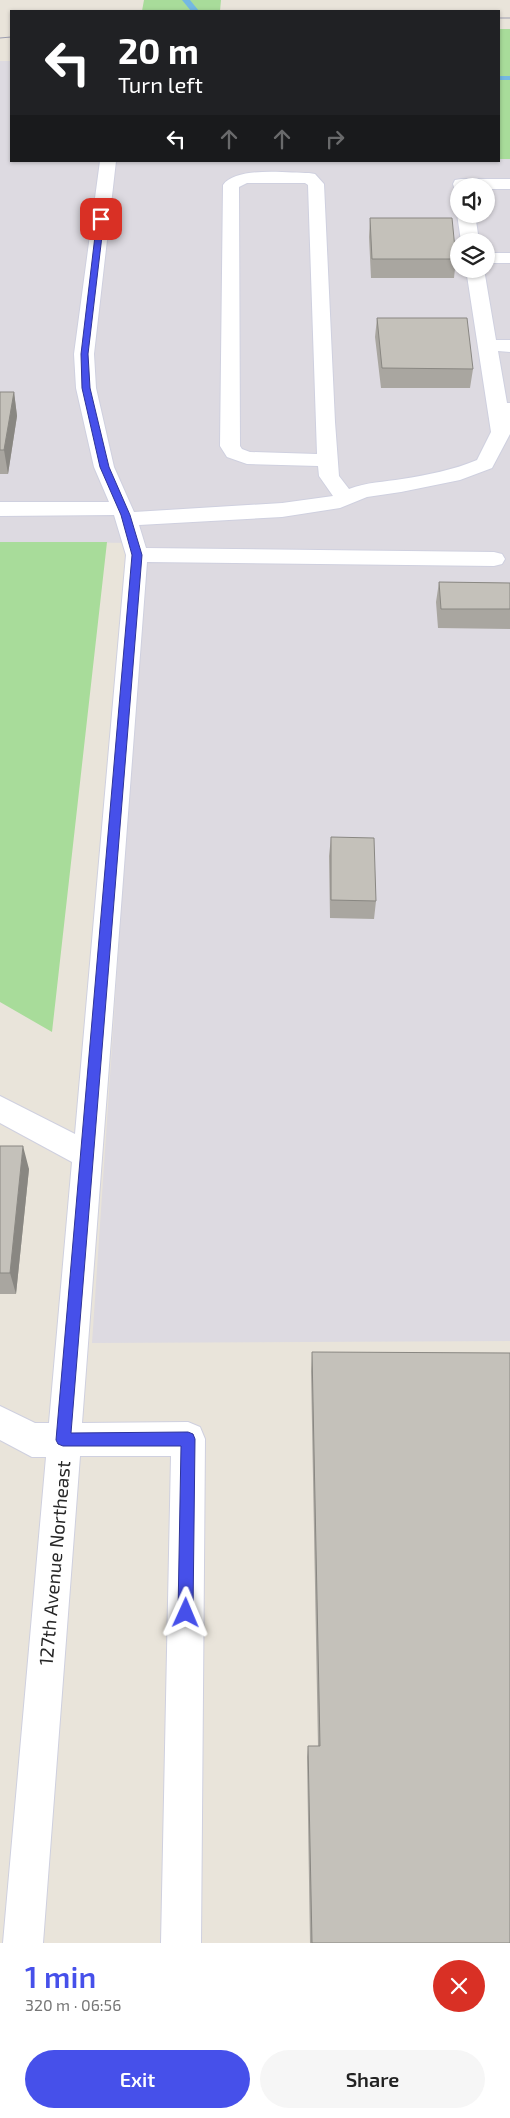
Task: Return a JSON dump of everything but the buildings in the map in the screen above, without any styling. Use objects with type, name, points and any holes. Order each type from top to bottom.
[{"type":"street","points":[[108,162],[84,354],[86,388],[104,467],[124,513],[137,555],[494,559]]},
{"type":"street","points":[[328,460],[247,458],[234,453],[230,446],[231,185],[244,178],[309,178],[316,184],[325,422],[328,460],[329,476],[345,498]]},
{"type":"street","points":[[495,184],[510,184]]},
{"type":"street","points":[[495,258],[510,258]]},
{"type":"street","points":[[0,509],[124,513],[282,510],[345,498],[362,491],[401,486],[460,474],[485,464],[501,432],[504,409],[486,346],[476,278]]},
{"type":"street","points":[[486,346],[510,346]]},
{"type":"street","name":"127th Avenue Northeast","points":[[24,1943],[63,1440],[137,555]]},
{"type":"street","points":[[0,1108],[87,1155]]},
{"type":"street","points":[[0,1422],[32,1440],[188,1439],[181,1943]]},
{"type":"shaded area","points":[[0,61],[10,61],[10,162],[500,162],[500,159],[510,159],[510,1341],[92,1343],[146,543],[0,542]]},
{"type":"green space","points":[[144,0],[221,0],[220,10],[142,10]]},
{"type":"green space","points":[[500,29],[510,29],[510,159],[500,159]]},
{"type":"green space","points":[[0,542],[107,542],[52,1032],[0,1002]]},
{"type":"waterway","points":[[186,0],[194,10]]},
{"type":"waterway","points":[[500,78],[510,78]]},
{"type":"tram line","points":[[500,18],[510,18]]},
{"type":"tram line","points":[[0,38],[10,37]]},
{"type":"route","points":[[101,219],[84,354],[86,388],[104,467],[125,515],[137,555],[63,1440],[188,1439],[186,1613]]}]
